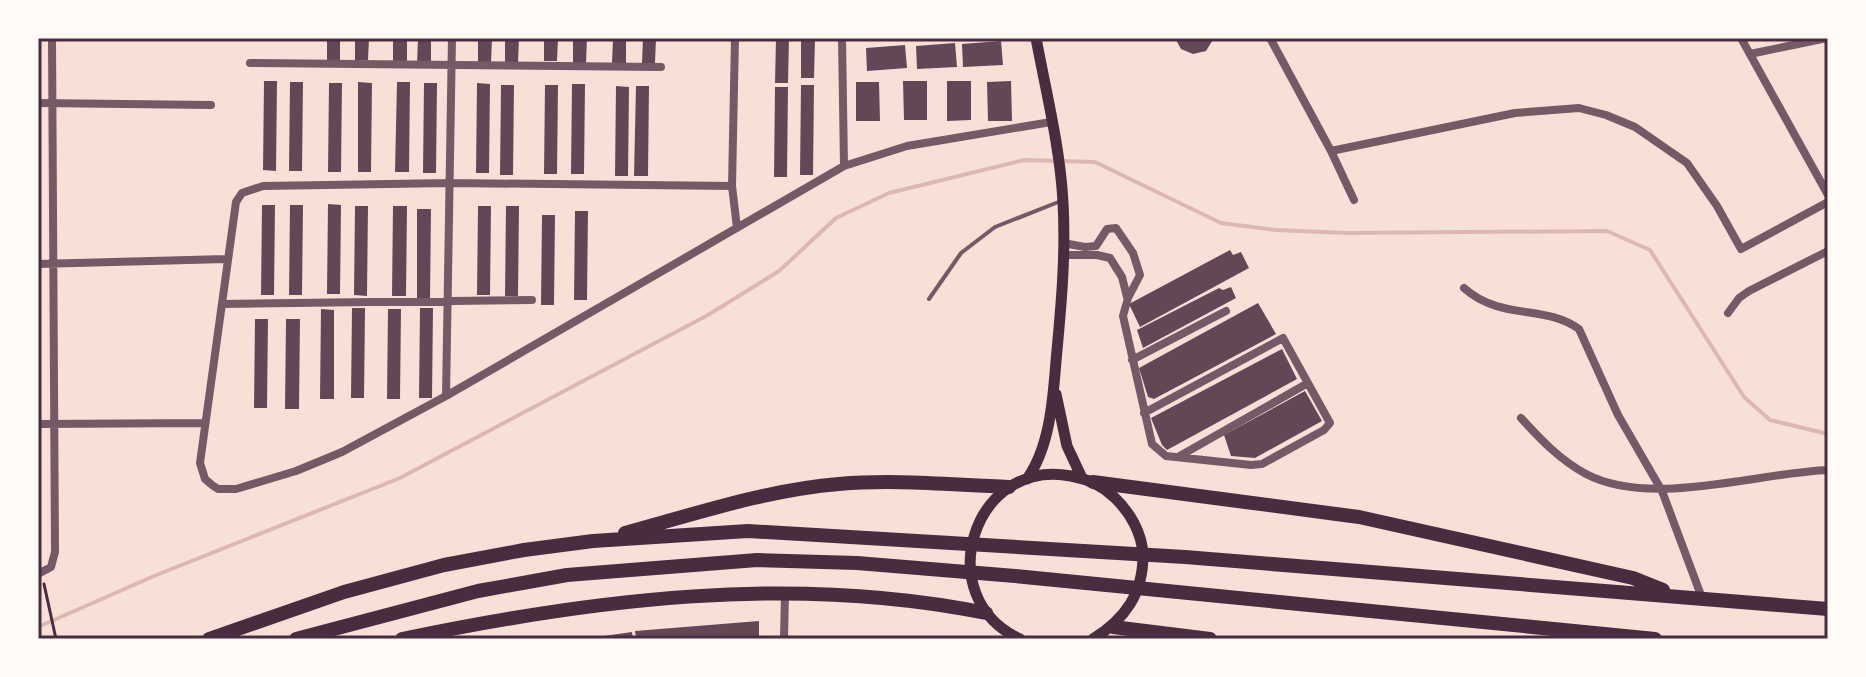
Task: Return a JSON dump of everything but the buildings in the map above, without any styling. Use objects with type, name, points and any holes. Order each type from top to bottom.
[{"type":"highway","points":[[1087,480],[1359,517],[1633,578],[1678,596]]},
{"type":"highway","points":[[593,541],[801,489],[881,482],[1009,487]]},
{"type":"highway","points":[[209,639],[344,592],[430,569],[524,550],[593,541],[748,531],[1185,557],[1828,609]]},
{"type":"highway","points":[[296,639],[478,591],[567,575],[757,560],[926,569],[1184,591],[1655,639]]},
{"type":"highway","points":[[402,639],[472,624],[602,605],[785,591],[863,596],[986,613]]},
{"type":"highway","points":[[1113,627],[1210,639]]},
{"type":"main road","points":[[1027,479],[1045,440],[1054,385],[1063,249],[1063,201],[1036,38]]},
{"type":"main road","points":[[1054,385],[1067,446],[1087,480]]},
{"type":"main road","points":[[1020,639],[1009,636],[986,613],[973,588],[969,559],[974,531],[988,507],[1009,487],[1045,475],[1087,480],[1111,494],[1126,509],[1137,528],[1143,549],[1143,571],[1138,592],[1113,627],[1093,639]]},
{"type":"street","points":[[40,573],[51,567],[55,552],[52,38]]},
{"type":"street","points":[[446,396],[452,38]]},
{"type":"street","points":[[735,38],[732,186],[737,228]]},
{"type":"street","points":[[842,38],[844,166]]},
{"type":"street","points":[[1270,38],[1354,200]]},
{"type":"street","points":[[1741,38],[1828,195]]},
{"type":"street","points":[[1750,54],[1827,38]]},
{"type":"street","points":[[250,63],[661,67]]},
{"type":"street","points":[[38,103],[211,105]]},
{"type":"street","points":[[1331,151],[1515,113],[1579,108],[1635,127],[1687,163],[1717,206],[1741,249],[1828,202]]},
{"type":"street","points":[[732,186],[451,183],[263,186],[242,193],[236,202],[226,259],[200,463],[205,479],[218,489],[236,489],[296,471],[342,452],[446,396],[844,166],[907,146],[1051,122]]},
{"type":"street","points":[[1063,249],[1096,246],[1107,229],[1120,230],[1140,271],[1123,316],[1144,413],[1152,444],[1166,456],[1262,464],[1324,430],[1330,423],[1283,338],[1144,413]]},
{"type":"street","points":[[1063,249],[1110,258],[1122,277],[1128,298]]},
{"type":"street","points":[[1728,313],[1739,298],[1749,291],[1828,251]]},
{"type":"street","points":[[38,264],[226,259]]},
{"type":"street","points":[[1464,288],[1482,302],[1504,310],[1566,321],[1579,329],[1612,403],[1662,491],[1702,598]]},
{"type":"street","points":[[222,304],[532,300]]},
{"type":"street","points":[[1132,360],[1226,311]]},
{"type":"street","points":[[1177,457],[1308,383]]},
{"type":"street","points":[[1521,418],[1552,450],[1587,475],[1617,486],[1662,491],[1828,470]]},
{"type":"street","points":[[38,424],[205,423]]},
{"type":"street","points":[[784,639],[785,591]]},
{"type":"lane","points":[[929,299],[961,253],[995,227],[1063,201]]},
{"type":"path","points":[[40,573],[55,637]]},
{"type":"waterway","points":[[38,627],[154,576],[400,478],[708,315],[779,271],[836,218],[889,193],[1024,160],[1095,162],[1221,223],[1276,230],[1347,233],[1607,231],[1650,250],[1744,397],[1770,420],[1828,434]]}]
